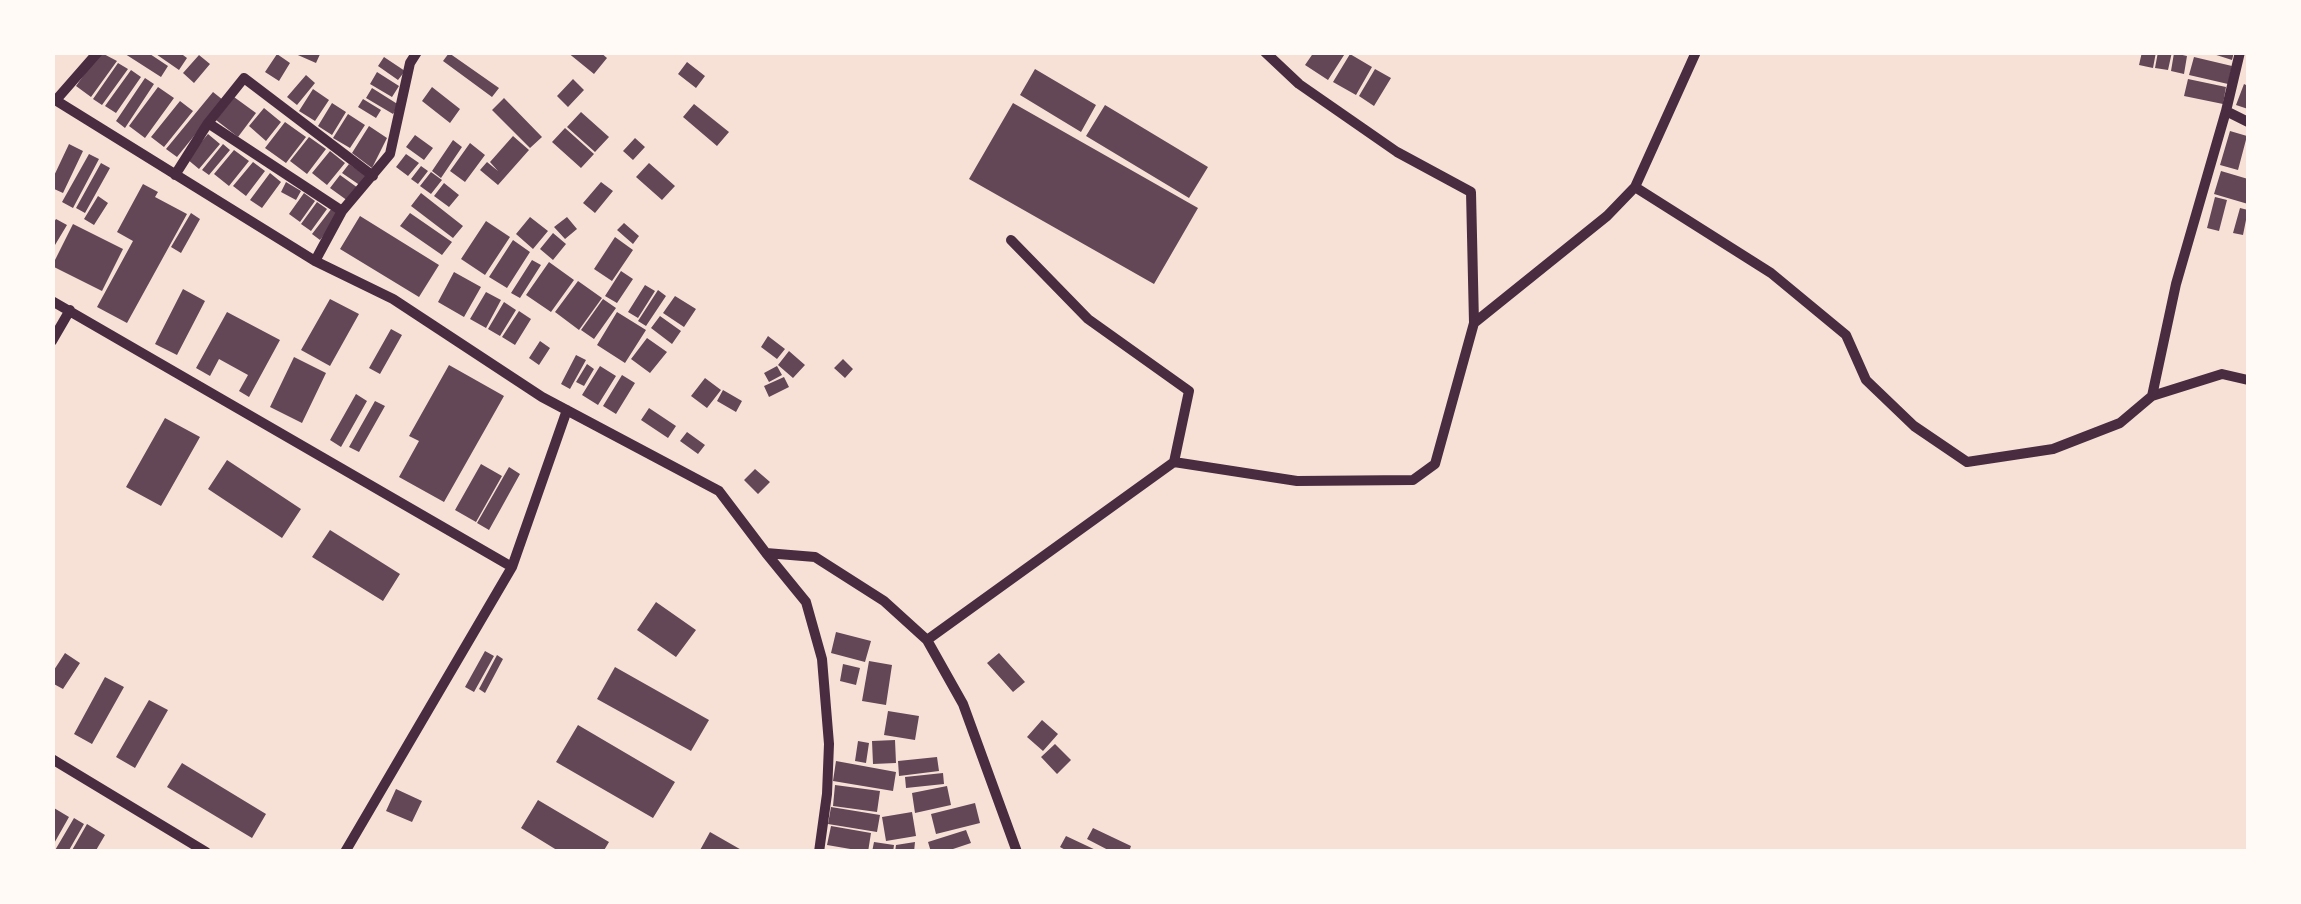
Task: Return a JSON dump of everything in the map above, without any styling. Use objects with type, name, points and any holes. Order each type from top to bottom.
[{"type":"street","points":[[98,52],[54,99],[315,261],[393,299],[566,410],[719,491],[806,602],[822,658],[829,744],[828,794],[819,852]]},
{"type":"street","points":[[315,261],[342,211],[390,154],[410,63],[417,52]]},
{"type":"street","points":[[1174,462],[1297,481],[1413,480],[1435,464],[1474,323],[1471,192],[1396,152],[1300,84],[1266,52]]},
{"type":"street","points":[[1474,323],[1607,216],[1635,188],[1696,52]]},
{"type":"street","points":[[2152,396],[2176,284],[2240,52]]},
{"type":"street","points":[[175,175],[208,123],[244,78],[373,176]]},
{"type":"street","points":[[2226,111],[2248,122]]},
{"type":"street","points":[[208,123],[342,211]]},
{"type":"street","points":[[1635,188],[1771,273],[1846,335],[1866,380],[1914,426],[1967,462],[2053,449],[2120,423],[2152,396],[2222,374],[2248,380]]},
{"type":"street","points":[[927,640],[1174,462],[1188,391],[1088,318],[1011,240]]},
{"type":"street","points":[[52,300],[512,567]]},
{"type":"street","points":[[52,342],[70,310]]},
{"type":"street","points":[[346,852],[512,567],[566,410]]},
{"type":"street","points":[[766,553],[815,557],[884,601],[927,640],[963,704],[1017,852]]},
{"type":"street","points":[[52,759],[206,852]]},
{"type":"building","points":[[100,52],[117,61],[91,97],[76,86]]},
{"type":"building","points":[[122,52],[147,52],[168,66],[161,77]]},
{"type":"building","points":[[153,52],[179,52],[187,58],[179,70]]},
{"type":"building","points":[[291,52],[321,52],[316,63]]},
{"type":"building","points":[[567,52],[600,52],[607,58],[594,74]]},
{"type":"building","points":[[1314,52],[1346,52],[1328,80],[1305,65]]},
{"type":"building","points":[[2142,52],[2156,52],[2153,68],[2139,65]]},
{"type":"building","points":[[2158,52],[2172,52],[2168,70],[2155,68]]},
{"type":"building","points":[[2207,52],[2234,52],[2232,60]]},
{"type":"building","points":[[449,53],[499,88],[492,97],[443,61]]},
{"type":"building","points":[[2174,53],[2187,56],[2184,74],[2171,71]]},
{"type":"building","points":[[277,54],[290,63],[279,81],[265,72]]},
{"type":"building","points":[[1350,54],[1372,67],[1356,95],[1333,82]]},
{"type":"building","points":[[199,55],[210,64],[194,83],[183,73]]},
{"type":"building","points":[[384,57],[405,71],[398,80],[378,66]]},
{"type":"building","points":[[2194,57],[2232,66],[2228,84],[2189,75]]},
{"type":"building","points":[[687,62],[705,76],[696,88],[678,74]]},
{"type":"building","points":[[118,63],[128,69],[102,105],[93,99]]},
{"type":"building","points":[[1035,69],[1096,105],[1081,132],[1020,95]]},
{"type":"building","points":[[1375,69],[1391,78],[1374,106],[1359,96]]},
{"type":"building","points":[[131,70],[141,77],[116,113],[105,106]]},
{"type":"building","points":[[377,72],[399,86],[392,97],[370,84]]},
{"type":"building","points":[[306,75],[315,83],[297,105],[287,97]]},
{"type":"building","points":[[145,78],[154,84],[125,128],[116,121]]},
{"type":"building","points":[[573,79],[584,90],[568,107],[557,96]]},
{"type":"building","points":[[2188,79],[2226,87],[2223,104],[2184,96]]},
{"type":"building","points":[[2244,84],[2248,86],[2248,109],[2236,105]]},
{"type":"building","points":[[158,87],[174,98],[145,138],[129,126]]},
{"type":"building","points":[[432,87],[460,109],[450,123],[422,101]]},
{"type":"building","points":[[372,88],[399,105],[393,114],[366,98]]},
{"type":"building","points":[[313,89],[329,100],[315,121],[299,111]]},
{"type":"building","points":[[213,92],[223,100],[177,157],[166,149]]},
{"type":"building","points":[[234,97],[256,113],[238,137],[216,120]]},
{"type":"building","points":[[504,98],[542,137],[530,148],[492,110]]},
{"type":"building","points":[[363,99],[381,110],[376,118],[358,107]]},
{"type":"building","points":[[180,101],[193,111],[164,147],[151,137]]},
{"type":"building","points":[[332,103],[346,112],[332,135],[318,126]]},
{"type":"building","points":[[1013,103],[1198,208],[1154,284],[969,179]]},
{"type":"building","points":[[694,104],[729,132],[717,146],[683,117]]},
{"type":"building","points":[[1105,105],[1208,167],[1189,198],[1086,136]]},
{"type":"building","points":[[264,108],[281,122],[266,141],[249,126]]},
{"type":"building","points":[[581,112],[609,137],[595,152],[567,127]]},
{"type":"building","points":[[348,114],[365,125],[350,148],[333,138]]},
{"type":"building","points":[[285,122],[306,137],[286,163],[265,148]]},
{"type":"building","points":[[369,126],[387,138],[372,168],[352,153]]},
{"type":"building","points":[[565,128],[594,154],[581,168],[552,142]]},
{"type":"building","points":[[2230,131],[2247,136],[2238,170],[2220,165]]},
{"type":"building","points":[[208,134],[220,144],[199,169],[187,159]]},
{"type":"building","points":[[415,135],[433,148],[424,160],[406,147]]},
{"type":"building","points":[[513,136],[529,150],[498,185],[480,170],[487,162],[498,171],[490,162]]},
{"type":"building","points":[[309,137],[326,149],[307,174],[290,161]]},
{"type":"building","points":[[635,138],[645,147],[633,160],[623,151]]},
{"type":"building","points":[[453,140],[462,147],[441,178],[432,171]]},
{"type":"building","points":[[470,143],[485,155],[465,182],[450,171]]},
{"type":"building","points":[[69,144],[83,151],[63,193],[52,188],[52,180]]},
{"type":"building","points":[[223,144],[230,150],[209,175],[202,170]]},
{"type":"building","points":[[234,150],[249,161],[229,186],[214,174]]},
{"type":"building","points":[[330,151],[345,163],[327,185],[312,173]]},
{"type":"building","points":[[89,154],[99,159],[73,208],[62,202]]},
{"type":"building","points":[[406,154],[419,163],[408,176],[396,167]]},
{"type":"building","points":[[253,162],[265,171],[246,196],[233,186]]},
{"type":"building","points":[[101,163],[110,168],[85,213],[76,208]]},
{"type":"building","points":[[649,163],[675,186],[662,200],[636,177]]},
{"type":"building","points":[[349,164],[368,177],[361,186],[342,173]]},
{"type":"building","points":[[421,166],[428,171],[418,184],[411,179]]},
{"type":"building","points":[[2221,171],[2248,179],[2248,204],[2214,194]]},
{"type":"building","points":[[431,172],[442,180],[431,194],[420,186]]},
{"type":"building","points":[[270,173],[281,182],[262,208],[250,200]]},
{"type":"building","points":[[340,175],[358,188],[348,201],[330,188]]},
{"type":"building","points":[[286,182],[301,191],[296,200],[281,192]]},
{"type":"building","points":[[601,182],[613,191],[595,213],[583,203]]},
{"type":"building","points":[[444,183],[459,195],[449,207],[434,196]]},
{"type":"building","points":[[143,184],[158,192],[155,197],[187,214],[127,323],[97,307],[133,241],[117,232]]},
{"type":"building","points":[[304,193],[315,201],[300,222],[289,214]]},
{"type":"building","points":[[421,193],[463,226],[453,238],[411,206]]},
{"type":"building","points":[[98,196],[108,203],[94,225],[84,219]]},
{"type":"building","points":[[2215,197],[2227,200],[2219,231],[2207,228]]},
{"type":"building","points":[[317,202],[327,209],[311,231],[301,224]]},
{"type":"building","points":[[332,208],[340,215],[320,240],[312,234]]},
{"type":"building","points":[[2240,208],[2248,210],[2243,235],[2233,233]]},
{"type":"building","points":[[191,213],[200,219],[181,253],[171,247]]},
{"type":"building","points":[[410,213],[452,242],[442,255],[400,226]]},
{"type":"building","points":[[360,216],[439,265],[419,297],[340,249]]},
{"type":"building","points":[[530,217],[548,231],[533,249],[516,234]]},
{"type":"building","points":[[567,217],[577,229],[565,239],[554,227]]},
{"type":"building","points":[[56,219],[67,225],[52,250],[52,225]]},
{"type":"building","points":[[486,221],[510,237],[485,275],[461,259]]},
{"type":"building","points":[[624,223],[639,236],[633,244],[617,230]]},
{"type":"building","points":[[73,224],[123,249],[102,291],[52,266]]},
{"type":"building","points":[[553,233],[566,244],[553,260],[540,249]]},
{"type":"building","points":[[615,237],[633,250],[612,281],[594,269]]},
{"type":"building","points":[[513,240],[530,252],[507,288],[489,277]]},
{"type":"building","points":[[532,260],[541,265],[520,298],[511,293]]},
{"type":"building","points":[[549,262],[574,280],[551,312],[526,295]]},
{"type":"building","points":[[621,271],[633,279],[617,303],[605,296]]},
{"type":"building","points":[[454,272],[481,287],[464,317],[438,302]]},
{"type":"building","points":[[578,281],[602,298],[579,330],[555,312]]},
{"type":"building","points":[[645,285],[655,291],[638,318],[628,312]]},
{"type":"building","points":[[183,289],[205,301],[177,355],[155,344]]},
{"type":"building","points":[[658,290],[666,296],[646,326],[638,321]]},
{"type":"building","points":[[486,292],[501,300],[486,328],[470,319]]},
{"type":"building","points":[[675,296],[696,309],[684,327],[663,313]]},
{"type":"building","points":[[330,299],[359,314],[330,366],[301,350]]},
{"type":"building","points":[[603,299],[616,308],[594,339],[581,330]]},
{"type":"building","points":[[504,302],[516,310],[500,336],[488,329]]},
{"type":"building","points":[[519,311],[531,319],[515,345],[502,337]]},
{"type":"building","points":[[227,312],[280,340],[249,397],[239,391],[248,375],[219,359],[210,376],[196,368]]},
{"type":"building","points":[[617,312],[646,330],[625,363],[597,345]]},
{"type":"building","points":[[660,316],[681,331],[672,344],[651,328]]},
{"type":"building","points":[[391,329],[402,335],[380,374],[369,368]]},
{"type":"building","points":[[768,336],[785,349],[777,359],[761,347]]},
{"type":"building","points":[[647,338],[667,352],[650,373],[631,359]]},
{"type":"building","points":[[540,341],[550,348],[539,365],[529,358]]},
{"type":"building","points":[[789,351],[805,365],[793,378],[778,365]]},
{"type":"building","points":[[576,355],[586,360],[570,389],[561,384]]},
{"type":"building","points":[[294,357],[326,373],[302,423],[270,407]]},
{"type":"building","points":[[843,359],[853,369],[845,378],[834,368]]},
{"type":"building","points":[[587,364],[594,369],[584,386],[576,382]]},
{"type":"building","points":[[449,365],[504,396],[444,502],[399,477],[419,441],[409,436]]},
{"type":"building","points":[[600,366],[616,376],[598,405],[582,395]]},
{"type":"building","points":[[777,366],[782,375],[769,382],[764,373]]},
{"type":"building","points":[[622,375],[635,383],[616,414],[603,406]]},
{"type":"building","points":[[784,377],[789,387],[769,397],[764,386]]},
{"type":"building","points":[[705,378],[721,390],[707,408],[691,396]]},
{"type":"building","points":[[723,390],[742,401],[736,412],[717,401]]},
{"type":"building","points":[[356,394],[367,401],[341,447],[330,440]]},
{"type":"building","points":[[375,401],[385,406],[359,452],[349,447]]},
{"type":"building","points":[[649,408],[676,426],[668,438],[641,420]]},
{"type":"building","points":[[165,418],[200,437],[161,506],[126,487]]},
{"type":"building","points":[[687,432],[705,445],[698,454],[680,441]]},
{"type":"building","points":[[227,460],[301,509],[282,538],[208,489]]},
{"type":"building","points":[[481,464],[502,476],[476,522],[455,510]]},
{"type":"building","points":[[509,467],[520,474],[489,530],[477,523]]},
{"type":"building","points":[[755,469],[770,482],[758,494],[744,480]]},
{"type":"building","points":[[330,530],[400,574],[383,601],[312,557]]},
{"type":"building","points":[[656,602],[696,630],[676,657],[637,630]]},
{"type":"building","points":[[836,632],[871,641],[865,662],[831,653]]},
{"type":"building","points":[[485,651],[494,656],[474,692],[465,687]]},
{"type":"building","points":[[65,653],[80,663],[63,689],[52,683],[52,673]]},
{"type":"building","points":[[999,653],[1025,682],[1013,692],[987,663]]},
{"type":"building","points":[[497,655],[503,659],[485,693],[479,689]]},
{"type":"building","points":[[869,661],[892,665],[886,705],[862,701]]},
{"type":"building","points":[[843,664],[860,668],[856,685],[840,681]]},
{"type":"building","points":[[615,667],[709,720],[691,751],[597,699]]},
{"type":"building","points":[[105,677],[124,687],[92,744],[74,734]]},
{"type":"building","points":[[149,700],[168,710],[135,768],[116,757]]},
{"type":"building","points":[[888,711],[919,716],[915,740],[884,735]]},
{"type":"building","points":[[1042,720],[1058,734],[1043,751],[1027,737]]},
{"type":"building","points":[[578,725],[675,782],[653,818],[556,762]]},
{"type":"building","points":[[895,740],[896,763],[873,764],[872,741]]},
{"type":"building","points":[[858,741],[869,743],[866,763],[855,761]]},
{"type":"building","points":[[1055,744],[1071,760],[1057,774],[1041,757]]},
{"type":"building","points":[[937,757],[939,771],[899,776],[898,761]]},
{"type":"building","points":[[836,761],[896,772],[893,791],[833,781]]},
{"type":"building","points":[[182,763],[266,814],[252,838],[167,787]]},
{"type":"building","points":[[943,773],[944,784],[906,788],[905,777]]},
{"type":"building","points":[[835,785],[880,791],[877,812],[833,806]]},
{"type":"building","points":[[947,786],[951,805],[915,813],[912,793]]},
{"type":"building","points":[[396,789],[422,801],[412,822],[386,811]]},
{"type":"building","points":[[538,800],[609,842],[603,852],[560,852],[521,828]]},
{"type":"building","points":[[975,803],[980,823],[936,834],[931,814]]},
{"type":"building","points":[[831,807],[880,815],[877,832],[828,824]]},
{"type":"building","points":[[54,808],[69,817],[52,847],[52,811]]},
{"type":"building","points":[[912,812],[916,836],[886,841],[882,817]]},
{"type":"building","points":[[74,818],[84,824],[68,852],[54,852]]},
{"type":"building","points":[[87,824],[105,835],[95,852],[71,852]]},
{"type":"building","points":[[831,826],[871,833],[868,852],[827,845]]},
{"type":"building","points":[[1093,828],[1131,846],[1129,852],[1112,852],[1087,839]]},
{"type":"building","points":[[966,830],[971,843],[931,852],[928,842]]},
{"type":"building","points":[[710,832],[745,852],[699,852]]},
{"type":"building","points":[[1066,836],[1100,852],[1069,852],[1060,847]]},
{"type":"building","points":[[874,842],[894,845],[893,852],[872,852]]},
{"type":"building","points":[[915,842],[914,852],[895,852],[896,845]]}]
